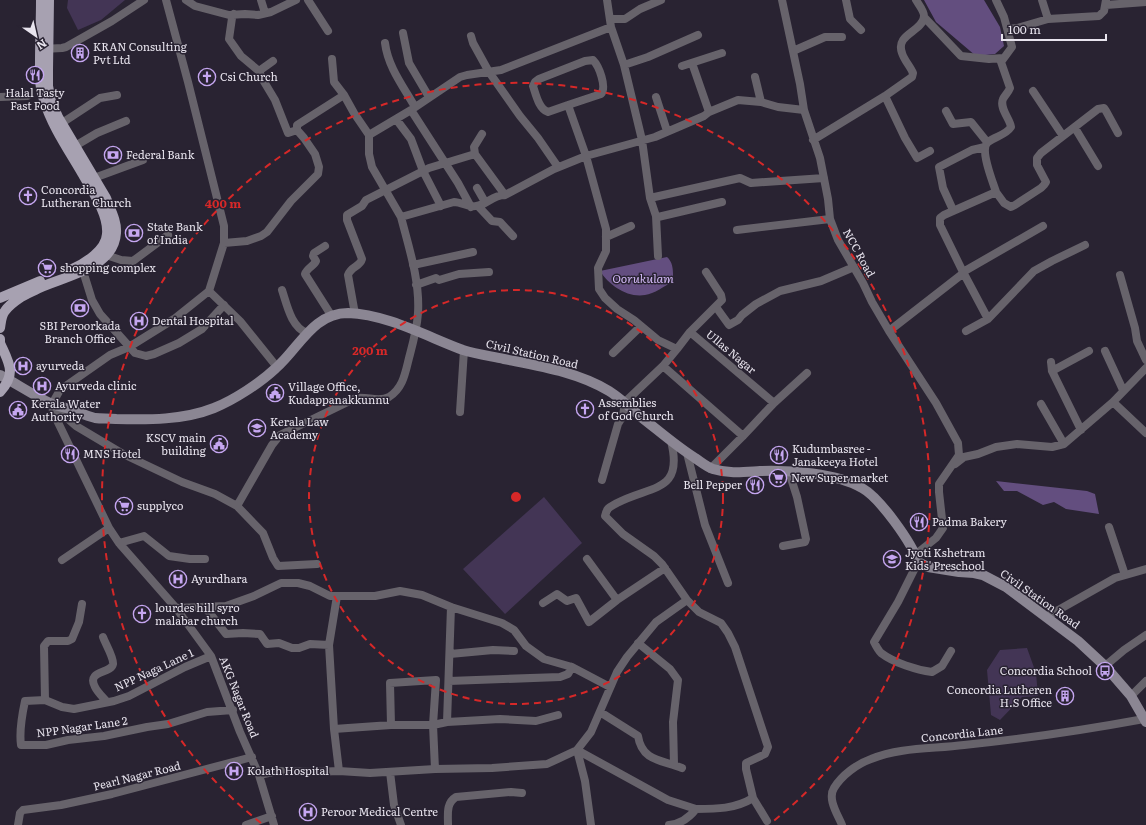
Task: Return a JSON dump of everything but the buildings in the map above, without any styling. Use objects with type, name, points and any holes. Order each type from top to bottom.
[{"type":"main road","points":[[0,309],[13,303],[35,289],[63,276],[92,257],[103,245],[107,234],[106,222],[100,203],[88,174],[51,101],[44,49],[41,0]]},
{"type":"main road","points":[[0,298],[38,282],[83,271],[94,266],[106,255],[112,246],[116,234],[115,224],[106,198],[50,117],[43,99],[40,85],[48,0]]},
{"type":"main road","points":[[0,328],[2,317],[6,309],[13,303]]},
{"type":"main road","name":"Civil Station Road","points":[[4,377],[52,404],[95,418],[125,419],[180,417],[201,413],[246,391],[277,367],[316,324],[331,315],[341,314],[368,316],[391,322],[464,350],[552,369],[586,380],[608,390],[625,402],[671,441],[710,469],[742,473],[760,471],[815,474],[852,482],[866,490],[876,499],[917,558],[928,567],[983,575],[1006,587],[1078,641],[1105,666],[1131,696],[1145,721]]},
{"type":"main road","points":[[0,339],[0,343],[11,367],[4,377],[0,392]]},
{"type":"street","points":[[44,49],[66,47],[112,21],[144,0]]},
{"type":"street","points":[[166,0],[224,226],[224,243],[209,291],[174,319],[129,348],[110,355],[60,390],[52,404],[76,426],[123,454],[182,482],[215,494],[237,506],[263,533],[272,558],[278,566],[317,564]]},
{"type":"street","points":[[186,0],[196,6],[222,13],[258,15],[281,8],[296,0]]},
{"type":"street","points":[[261,0],[265,13]]},
{"type":"street","points":[[308,0],[328,30]]},
{"type":"street","points":[[607,0],[610,23],[624,64],[642,140],[650,198],[656,216],[658,256]]},
{"type":"street","points":[[369,135],[460,77],[501,70],[610,23],[625,19],[640,9],[661,0]]},
{"type":"street","name":"NCC Road","points":[[782,0],[804,110],[824,178],[830,219],[838,240],[863,283],[872,302],[942,413],[958,443],[959,455],[951,466]]},
{"type":"street","points":[[846,0],[850,19],[861,30]]},
{"type":"street","points":[[916,0],[924,17],[962,56],[989,59],[1003,58]]},
{"type":"street","points":[[953,210],[943,188],[939,167],[986,144],[1012,127],[1002,105],[1003,98],[1009,92],[1010,88],[1001,62],[1012,47],[1008,30],[996,0]]},
{"type":"street","points":[[1042,0],[1048,20]]},
{"type":"street","points":[[1008,30],[1048,20],[1099,16],[1104,11],[1106,2],[1146,2]]},
{"type":"street","points":[[234,14],[229,39],[241,56],[259,71],[275,100],[288,133],[297,130]]},
{"type":"street","points":[[814,140],[885,96],[913,76],[913,73],[902,53],[902,42],[905,37],[922,23],[924,17]]},
{"type":"street","points":[[403,33],[409,63],[430,97]]},
{"type":"street","points":[[624,64],[648,57],[698,35]]},
{"type":"street","points":[[471,36],[473,43],[489,72],[558,167]]},
{"type":"street","points":[[793,51],[825,37],[842,37]]},
{"type":"street","points":[[385,42],[386,52],[391,66],[413,108],[445,162],[474,206],[492,221],[500,222],[513,236]]},
{"type":"street","points":[[682,66],[722,53]]},
{"type":"street","points":[[237,506],[272,445],[280,435],[356,398],[363,397],[380,401],[388,398],[397,391],[403,383],[416,331],[418,312],[416,285],[413,265],[401,217],[372,167],[369,154],[369,135],[334,82],[332,59]]},
{"type":"street","points":[[593,60],[596,63],[604,86],[604,91],[601,94],[568,105],[545,112],[533,86],[535,82],[539,79],[585,61],[593,60]]},
{"type":"street","points":[[259,71],[273,61]]},
{"type":"street","points":[[692,63],[709,112]]},
{"type":"street","points":[[755,76],[761,102]]},
{"type":"street","points":[[1033,91],[1063,136]]},
{"type":"street","points":[[62,123],[100,98],[117,95]]},
{"type":"street","points":[[224,243],[247,241],[267,232],[291,201],[318,174],[320,170],[315,154],[297,130],[297,125],[344,95]]},
{"type":"street","points":[[0,97],[27,96]]},
{"type":"street","points":[[885,96],[905,138],[917,158],[930,151]]},
{"type":"street","points":[[656,97],[667,131]]},
{"type":"street","points":[[401,217],[454,202],[474,206],[498,195],[506,195],[558,167],[586,156],[642,140],[667,131],[738,100],[761,102],[778,107],[804,110]]},
{"type":"street","points":[[568,105],[586,156],[606,229],[606,251],[598,268],[599,289],[605,298],[617,309],[658,340],[677,350]]},
{"type":"street","points":[[946,111],[953,124],[971,122],[986,144],[987,166],[996,192],[1004,203],[1010,207],[1016,205],[1042,188],[1046,182],[1037,165],[1037,158],[1041,153],[1098,109],[1104,108],[1118,133]]},
{"type":"street","points":[[396,118],[411,139],[423,171],[441,206]]},
{"type":"street","points":[[75,146],[97,133],[126,121]]},
{"type":"street","points":[[1075,128],[1098,166]]},
{"type":"street","points":[[482,134],[474,147],[476,154],[506,195]]},
{"type":"street","points":[[355,314],[348,275],[353,267],[359,264],[362,259],[346,216],[362,206],[366,200],[423,171],[445,162],[476,154]]},
{"type":"street","points":[[88,174],[143,160]]},
{"type":"street","points":[[650,198],[740,178],[751,183],[824,178]]},
{"type":"street","points":[[477,188],[485,202]]},
{"type":"street","points":[[988,319],[940,225],[940,218],[953,210],[996,192]]},
{"type":"street","points":[[656,216],[658,217],[722,202]]},
{"type":"street","points":[[737,230],[830,219]]},
{"type":"street","points":[[606,237],[631,226]]},
{"type":"street","points":[[889,331],[941,292],[963,272],[1043,226]]},
{"type":"street","points":[[106,255],[121,260],[133,261],[168,235]]},
{"type":"street","points":[[966,331],[988,319],[1034,271],[1086,245]]},
{"type":"street","points":[[325,246],[314,253],[313,256],[316,261],[315,264],[305,272],[305,274],[331,315]]},
{"type":"street","points":[[413,265],[473,252]]},
{"type":"street","points":[[716,307],[729,325],[738,320],[756,304],[780,291],[821,281],[854,267]]},
{"type":"street","points":[[83,271],[92,300],[100,314],[135,354],[146,356],[179,343],[202,329],[224,305]]},
{"type":"street","points":[[416,285],[436,278],[439,280],[459,274],[489,272]]},
{"type":"street","points":[[690,332],[721,302],[722,296],[706,272]]},
{"type":"street","points":[[1120,275],[1135,328],[1136,341],[1146,360]]},
{"type":"street","points":[[282,290],[294,322],[301,331],[307,333]]},
{"type":"street","points":[[209,291],[240,321],[277,367]]},
{"type":"street","points":[[613,353],[641,326]]},
{"type":"street","name":"Ullas Nagar","points":[[625,402],[663,366],[690,332],[774,403]]},
{"type":"street","points":[[460,412],[464,350]]},
{"type":"street","points":[[1052,371],[1089,351]]},
{"type":"street","points":[[1105,351],[1123,390]]},
{"type":"street","points":[[1050,362],[1052,371],[1081,430]]},
{"type":"street","points":[[663,366],[744,436]]},
{"type":"street","points":[[951,651],[942,666],[932,672],[907,666],[893,660],[881,652],[874,642],[898,602],[917,558],[936,538],[943,528],[939,484],[951,466],[964,457],[978,454],[996,447],[1017,444],[1052,447],[1064,444],[1113,402],[1123,390],[1145,370]]},
{"type":"street","points":[[710,469],[744,436],[774,403],[807,373]]},
{"type":"street","points":[[602,480],[625,402]]},
{"type":"street","points":[[1113,402],[1146,433]]},
{"type":"street","name":"AKG Nagar Road","points":[[52,404],[53,412],[109,528],[119,543],[176,608],[211,656],[240,732],[260,775],[274,825]]},
{"type":"street","points":[[1041,404],[1064,444]]},
{"type":"street","points":[[671,441],[674,453],[673,471],[671,477],[657,488],[624,499],[610,507],[607,509],[605,516],[622,534],[654,556],[665,568],[687,600],[699,612],[721,624],[728,633],[735,647],[768,747],[765,754],[746,763],[753,798],[767,821]]},
{"type":"street","points":[[687,453],[705,525],[728,582]]},
{"type":"street","points":[[784,546],[805,542],[806,539],[797,497],[789,472]]},
{"type":"street","points":[[1109,527],[1124,575]]},
{"type":"street","points":[[62,560],[109,528]]},
{"type":"street","points":[[119,543],[144,536],[169,556],[190,559],[205,559]]},
{"type":"street","points":[[587,560],[617,600]]},
{"type":"street","points":[[543,603],[557,594],[567,601],[576,598],[589,622],[617,600],[665,568]]},
{"type":"street","points":[[1046,617],[1102,584],[1115,578],[1146,569]]},
{"type":"street","points":[[176,608],[226,606],[254,596],[281,583],[298,583],[310,586],[330,596],[375,596],[400,590],[422,595],[451,607],[502,623],[514,630],[526,646],[544,659],[572,666],[610,687]]},
{"type":"street","points":[[337,596],[329,645],[334,729],[339,771]]},
{"type":"street","points":[[260,775],[278,771],[339,771],[370,773],[547,764],[577,750],[591,732],[617,672],[638,643],[656,622],[687,600]]},
{"type":"street","points":[[45,700],[44,645],[50,641],[68,641],[72,639],[79,622],[82,604]]},
{"type":"street","points":[[205,607],[226,634],[260,634],[267,644],[279,643],[292,648],[299,648],[310,644],[329,645]]},
{"type":"street","points":[[447,722],[451,607]]},
{"type":"street","points":[[1105,666],[1124,650],[1146,636]]},
{"type":"street","points":[[103,637],[113,664],[111,667],[95,675],[93,680],[95,687],[107,702]]},
{"type":"street","points":[[600,712],[638,736],[639,745],[656,760],[678,766],[673,722],[678,680],[670,669],[638,643]]},
{"type":"street","points":[[450,654],[492,650],[514,651]]},
{"type":"street","name":"NPP Naga Lane 1","points":[[45,700],[62,707],[74,709],[107,702],[129,696],[185,667],[211,656]]},
{"type":"street","points":[[449,681],[560,677],[568,674],[572,666]]},
{"type":"street","points":[[392,725],[390,683],[436,680],[433,725],[435,769]]},
{"type":"street","points":[[1131,696],[1146,681]]},
{"type":"street","name":"NPP Nagar Lane 2","points":[[45,700],[25,701],[21,720],[21,745],[46,745],[68,740],[104,736],[168,724],[208,712],[232,710]]},
{"type":"street","points":[[334,729],[392,725],[433,725],[447,722],[500,719],[536,721],[558,716]]},
{"type":"street","name":"Concordia Lane","points":[[842,825],[832,802],[831,795],[833,789],[844,776],[858,765],[872,758],[893,752],[964,745],[1145,721]]},
{"type":"street","points":[[577,750],[693,813]]},
{"type":"street","points":[[577,750],[585,780],[591,825]]},
{"type":"street","name":"Pearl Nagar Road","points":[[18,825],[21,811],[61,805],[112,794],[252,757]]},
{"type":"street","points":[[390,772],[394,805],[401,825]]},
{"type":"street","points":[[448,825],[449,805],[451,800],[456,797],[522,792]]},
{"type":"street","points":[[669,825],[678,823],[693,813],[723,809],[742,804],[753,798]]},
{"type":"street","points":[[687,825],[693,813]]},
{"type":"street","points":[[246,825],[272,816]]},
{"type":"shaded area","points":[[68,0],[125,0],[101,20],[78,30],[67,8]]},
{"type":"shaded area","points":[[544,497],[582,543],[505,614],[463,569]]},
{"type":"shaded area","points":[[1027,648],[1036,673],[1038,696],[1022,697],[1000,720],[991,715],[987,670],[1000,650]]},
{"type":"water","points":[[924,0],[984,0],[1000,27],[1004,46],[995,54],[976,56],[936,22]]},
{"type":"water","name":"Oorukulam","points":[[667,257],[672,265],[673,281],[659,290],[645,295],[632,294],[613,286],[600,271]]},
{"type":"water","points":[[996,481],[1087,491],[1095,494],[1099,514],[1066,509],[1054,502],[1043,505],[1017,491],[1004,491]]},
{"type":"place","name":"KRAN Consulting Pvt Ltd","points":[[80,53]]},
{"type":"place","name":"Halal Tasty Fast Food","points":[[35,75]]},
{"type":"place","name":"Csi Church","points":[[207,77]]},
{"type":"place","name":"Federal Bank","points":[[113,155]]},
{"type":"place","name":"Concordia Lutheran Church","points":[[28,196]]},
{"type":"place","name":"State Bank of India","points":[[134,233]]},
{"type":"place","name":"shopping complex","points":[[47,268]]},
{"type":"place","name":"SBI Peroorkada Branch Office","points":[[80,308]]},
{"type":"place","name":"Dental Hospital","points":[[139,321]]},
{"type":"place","name":"ayurveda","points":[[23,366]]},
{"type":"place","name":"Ayurveda clinic","points":[[42,386]]},
{"type":"place","name":"Village Office, Kudappanakkunnu","points":[[275,393]]},
{"type":"place","name":"Assemblies of God Church","points":[[585,409]]},
{"type":"place","name":"Kerala Water Authority","points":[[18,410]]},
{"type":"place","name":"Kerala Law Academy","points":[[257,428]]},
{"type":"place","name":"KSCV main building","points":[[219,444]]},
{"type":"place","name":"MNS Hotel","points":[[70,454]]},
{"type":"place","name":"Kudumbasree - Janakeeya Hotel","points":[[779,455]]},
{"type":"place","name":"New Super market","points":[[778,478]]},
{"type":"place","name":"Bell Pepper","points":[[755,485]]},
{"type":"place","name":"supplyco","points":[[124,506]]},
{"type":"place","name":"Padma Bakery","points":[[919,522]]},
{"type":"place","name":"Jyoti Kshetram Kids' Preschool","points":[[892,559]]},
{"type":"place","name":"Ayurdhara","points":[[178,579]]},
{"type":"place","name":"lourdes hill syro malabar church","points":[[142,614]]},
{"type":"place","name":"Concordia School","points":[[1105,671]]},
{"type":"place","name":"Concordia Lutheren H.S Office","points":[[1065,696]]},
{"type":"place","name":"Kolath Hospital","points":[[234,771]]},
{"type":"place","name":"Peroor Medical Centre","points":[[308,812]]}]
